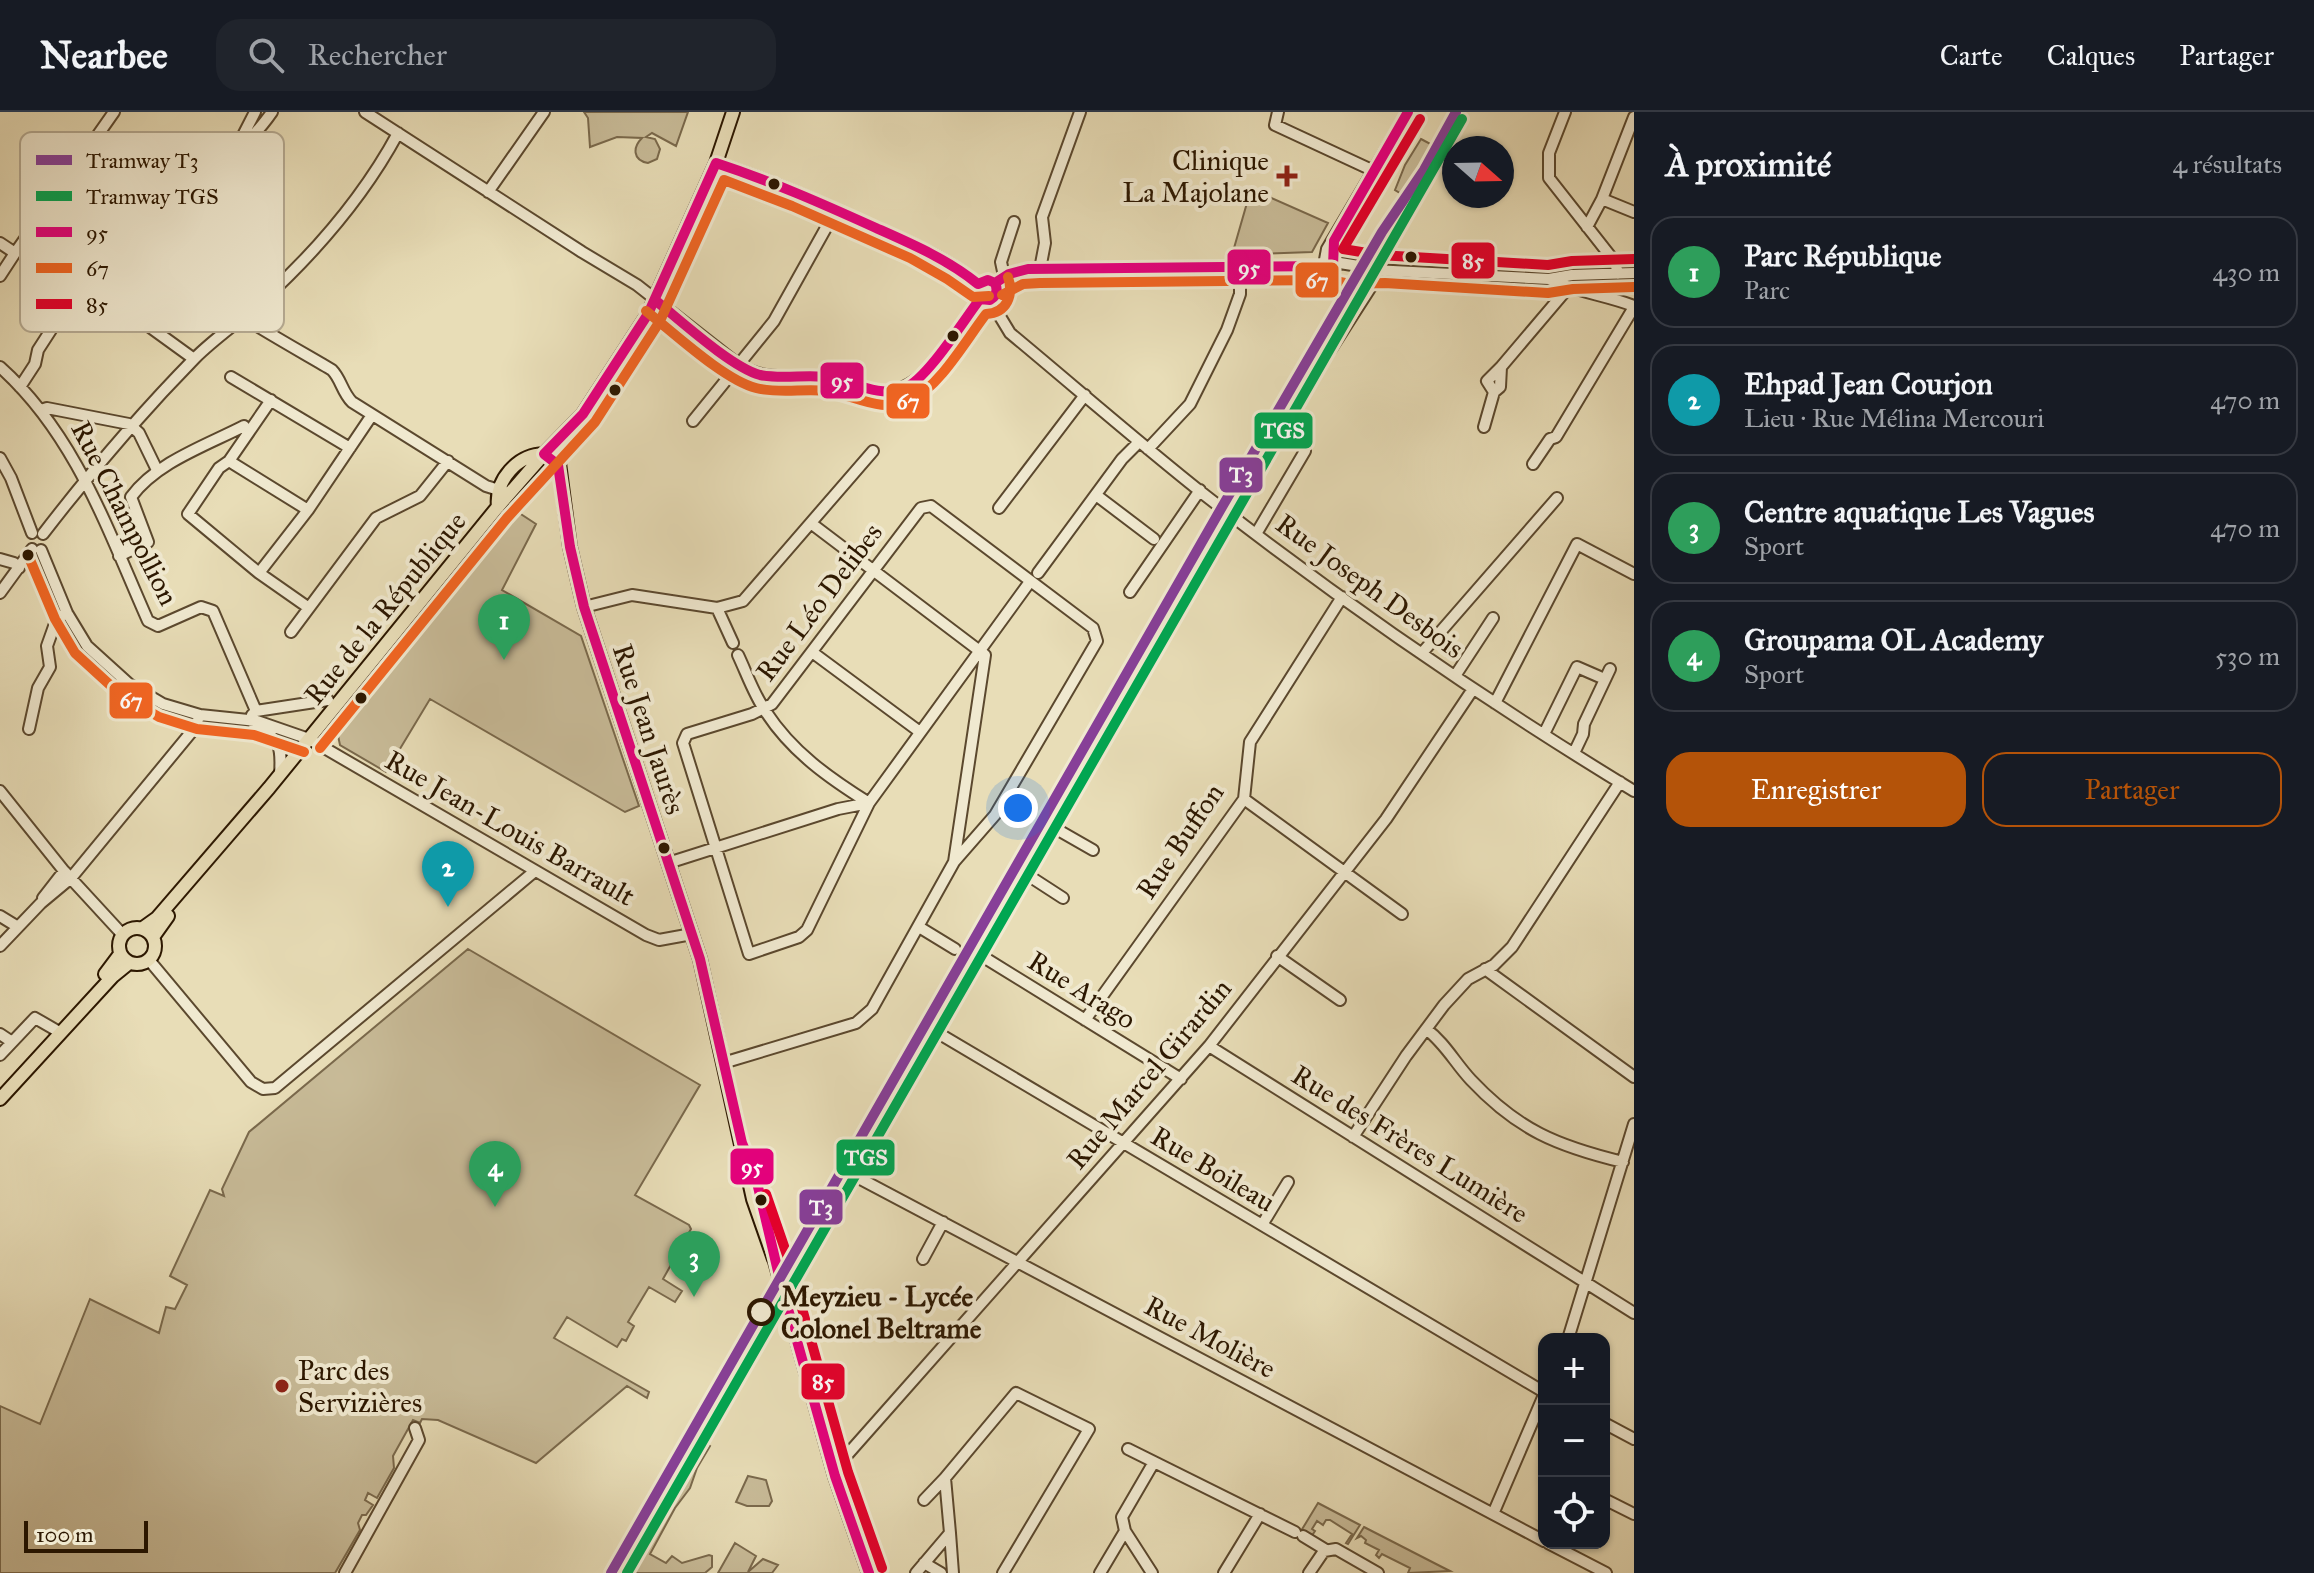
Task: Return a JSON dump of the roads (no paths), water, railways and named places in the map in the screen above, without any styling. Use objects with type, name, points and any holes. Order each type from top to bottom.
[{"type":"main road","points":[[505,491],[534,468],[583,414],[648,314],[716,163],[733,112]]},
{"type":"main road","points":[[525,457],[548,450]]},
{"type":"main road","name":"Rue Jean Jaurès","points":[[548,450],[558,465],[570,547],[584,607],[692,934],[742,1143],[755,1174],[774,1259],[831,1462],[869,1573]]},
{"type":"main road","points":[[525,457],[532,461],[534,468]]},
{"type":"main road","name":"Rue de la République","points":[[148,933],[157,918],[280,774],[498,507],[505,491],[505,477],[525,457]]},
{"type":"main road","name":"Rue de la République","points":[[148,933],[162,923],[279,786],[309,739]]},
{"type":"main road","points":[[131,928],[148,933],[155,949],[149,960],[139,964],[124,959],[118,944],[122,934],[131,928]]},
{"type":"main road","points":[[0,1099],[108,971],[124,959]]},
{"type":"main road","points":[[0,1087],[57,1031]]},
{"type":"street","points":[[100,132],[114,112]]},
{"type":"street","points":[[245,132],[255,112]]},
{"type":"street","points":[[255,132],[272,112]]},
{"type":"street","points":[[365,112],[637,285],[739,365],[769,378],[829,377],[884,392],[903,389],[925,373],[985,300],[997,293],[995,283]]},
{"type":"street","points":[[488,192],[544,112]]},
{"type":"street","points":[[1040,269],[1045,243],[1042,217],[1080,112]]},
{"type":"street","points":[[1278,112],[1275,125],[1374,171]]},
{"type":"street","points":[[1328,266],[1324,255],[1408,112]]},
{"type":"street","points":[[1565,112],[1549,153],[1549,178],[1615,262],[1618,274]]},
{"type":"street","points":[[1587,227],[1602,199],[1634,117]]},
{"type":"street","points":[[284,277],[341,221],[398,133]]},
{"type":"street","points":[[716,163],[757,176],[940,258],[978,284]]},
{"type":"street","points":[[1602,199],[1634,212]]},
{"type":"street","points":[[693,421],[774,321],[836,210]]},
{"type":"street","points":[[1004,276],[1001,262],[1014,222]]},
{"type":"street","points":[[1310,265],[1334,241]]},
{"type":"street","points":[[0,243],[15,253]]},
{"type":"street","points":[[0,276],[20,246]]},
{"type":"street","points":[[995,283],[1019,270],[1328,266],[1340,263],[1377,269],[1549,279],[1634,273]]},
{"type":"street","points":[[1038,573],[1122,459],[1144,445],[1190,404],[1227,330],[1240,294],[1240,266]]},
{"type":"street","points":[[1331,349],[1376,279],[1377,269]]},
{"type":"street","points":[[1601,274],[1604,295]]},
{"type":"street","points":[[1533,464],[1550,439],[1556,437],[1634,307],[1604,295],[1568,288],[1549,279]]},
{"type":"street","points":[[985,300],[976,293],[978,284],[985,280],[995,283]]},
{"type":"street","points":[[1484,427],[1494,392],[1500,387],[1501,367],[1568,288]]},
{"type":"street","name":"Rue Joseph Desbois","points":[[985,300],[1010,333],[1256,534],[1473,689],[1627,787]]},
{"type":"street","points":[[20,387],[50,332]]},
{"type":"street","points":[[157,332],[194,359]]},
{"type":"street","points":[[36,549],[28,541],[86,481],[194,359],[226,332]]},
{"type":"street","points":[[268,332],[332,370],[338,376],[345,395],[372,415],[486,486],[505,491]]},
{"type":"street","name":"Rue Champollion","points":[[0,367],[59,433],[86,481],[148,621],[158,626],[201,607],[213,611],[256,711]]},
{"type":"street","points":[[231,377],[350,448]]},
{"type":"street","points":[[999,508],[1085,395]]},
{"type":"street","points":[[271,400],[188,514],[259,573],[309,608]]},
{"type":"street","points":[[41,410],[47,408],[108,419],[134,427],[157,470]]},
{"type":"street","points":[[259,573],[308,510],[372,415]]},
{"type":"street","points":[[119,556],[148,542],[131,497],[143,481],[157,470],[244,426]]},
{"type":"street","points":[[584,607],[632,595],[717,608],[743,601],[873,451]]},
{"type":"street","points":[[1256,534],[1305,451]]},
{"type":"street","points":[[0,458],[38,533],[47,542],[36,549],[0,593]]},
{"type":"street","points":[[229,461],[308,510]]},
{"type":"street","points":[[291,632],[376,518],[420,496],[448,461]]},
{"type":"street","points":[[480,480],[505,477]]},
{"type":"street","points":[[1130,592],[1200,490]]},
{"type":"street","points":[[1096,495],[1154,539]]},
{"type":"street","points":[[1422,653],[1557,498]]},
{"type":"street","name":"Rue Léo Delibes","points":[[869,803],[807,930],[799,937],[749,954],[683,743],[687,734],[772,704],[921,508],[931,506],[1029,583],[1093,628],[1097,641],[995,815],[954,862]]},
{"type":"street","points":[[982,953],[989,933],[1026,874],[1179,604],[1234,516]]},
{"type":"street","points":[[723,1063],[856,1023],[872,1009],[954,862],[986,661],[981,650],[812,524]]},
{"type":"street","points":[[1495,703],[1577,544],[1634,574]]},
{"type":"street","name":"Rue Jean-Louis Barrault","points":[[36,549],[67,613],[93,652],[129,684],[163,704],[200,715],[270,724],[309,739],[653,938],[665,940],[692,934]]},
{"type":"street","points":[[0,559],[19,568]]},
{"type":"street","points":[[668,863],[838,809],[869,803],[1029,583]]},
{"type":"street","name":"Rue Buffon","points":[[1085,1020],[1244,799],[1250,742],[1342,597]]},
{"type":"street","points":[[717,608],[733,643]]},
{"type":"street","points":[[29,729],[38,688],[50,667],[47,646],[57,618],[67,613]]},
{"type":"street","points":[[1455,676],[1493,618]]},
{"type":"street","points":[[812,652],[920,732]]},
{"type":"street","points":[[738,655],[763,709],[784,737],[821,772],[869,803]]},
{"type":"street","points":[[1544,734],[1577,667],[1600,677]]},
{"type":"street","points":[[1574,753],[1610,669]]},
{"type":"street","name":"Rue Marcel Girardin","points":[[831,1462],[847,1455],[1209,1046],[1386,819],[1473,689]]},
{"type":"street","points":[[280,774],[280,746],[270,733],[244,720],[256,711],[328,700]]},
{"type":"street","points":[[0,946],[68,874],[193,730],[200,715]]},
{"type":"street","points":[[1353,1137],[1426,1029],[1468,979],[1494,965],[1520,936],[1634,776]]},
{"type":"street","points":[[0,791],[122,934]]},
{"type":"street","points":[[1244,799],[1402,914]]},
{"type":"street","points":[[1051,826],[1093,850]]},
{"type":"street","points":[[149,960],[251,1082],[263,1089],[270,1089],[281,1086],[535,871]]},
{"type":"street","points":[[1026,874],[1063,898]]},
{"type":"street","points":[[0,916],[18,927]]},
{"type":"street","points":[[919,927],[955,949]]},
{"type":"street","name":"Rue Arago","points":[[982,953],[985,958],[1181,1079]]},
{"type":"street","name":"Rue Boileau","points":[[982,953],[941,1020],[938,1033],[1538,1389]]},
{"type":"street","points":[[1277,956],[1340,1000]]},
{"type":"street","points":[[1485,969],[1634,1077]]},
{"type":"street","points":[[0,1055],[35,1018],[57,1031]]},
{"type":"street","points":[[1426,1029],[1440,1040],[1456,1064],[1479,1088],[1510,1116],[1558,1144],[1623,1162]]},
{"type":"street","points":[[0,1034],[12,1042]]},
{"type":"street","name":"Rue des Frères Lumière","points":[[1209,1046],[1634,1313]]},
{"type":"street","points":[[1570,1333],[1634,1124]]},
{"type":"street","points":[[847,1186],[860,1163]]},
{"type":"street","name":"Rue Molière","points":[[853,1175],[1538,1538]]},
{"type":"street","points":[[1262,1225],[1288,1182]]},
{"type":"street","points":[[923,1259],[943,1222]]},
{"type":"street","points":[[924,1500],[1016,1393],[1089,1429],[1003,1573]]},
{"type":"street","points":[[1493,1514],[1539,1405]]},
{"type":"street","points":[[1610,1426],[1634,1439]]},
{"type":"street","points":[[345,1573],[419,1440],[415,1428]]},
{"type":"street","points":[[1128,1449],[1326,1550],[1341,1551],[1378,1573]]},
{"type":"street","points":[[1152,1573],[1125,1531],[1122,1517],[1154,1462]]},
{"type":"street","points":[[945,1478],[953,1573]]},
{"type":"street","points":[[1610,1502],[1634,1514]]},
{"type":"street","points":[[1224,1573],[1260,1514]]},
{"type":"street","points":[[1100,1573],[1125,1531]]},
{"type":"street","points":[[916,1573],[950,1533]]},
{"type":"street","name":"Rue Molière","points":[[1556,1549],[1585,1568],[1606,1573]]},
{"type":"street","points":[[1309,1573],[1326,1550]]},
{"type":"street","points":[[924,1563],[941,1573]]},
{"type":"tram line","name":"T3","points":[[611,1573],[1222,507],[1382,232],[1424,170],[1456,112]]},
{"type":"tram line","name":"TGS","points":[[627,1573],[1462,119]]},
{"type":"place","name":"Clinique La Majolane","points":[[1287,176]]},
{"type":"place","name":"Parc République","points":[[504,660]]},
{"type":"place","name":"Ehpad Jean Courjon","points":[[448,907]]},
{"type":"place","name":"Groupama OL Academy","points":[[495,1207]]},
{"type":"place","name":"Centre aquatique Les Vagues","points":[[694,1297]]},
{"type":"place","name":"Meyzieu - Lycée Colonel Beltrame","points":[[761,1312]]},
{"type":"place","name":"Parc des Servizières","points":[[282,1386]]}]
